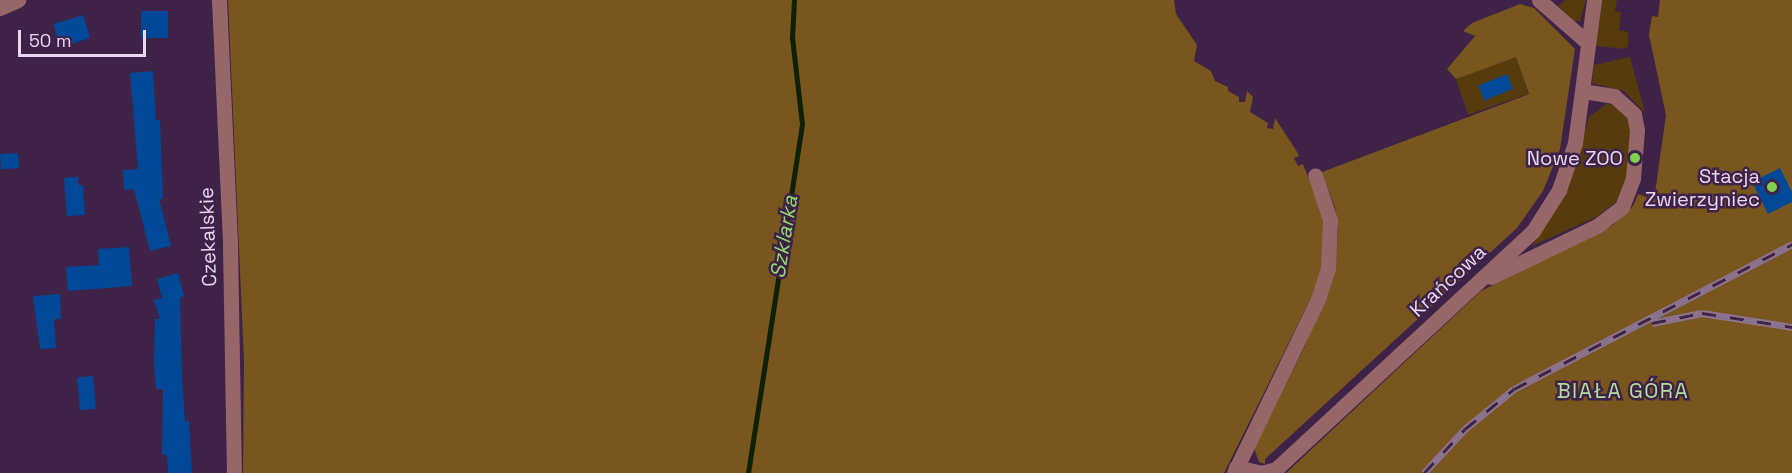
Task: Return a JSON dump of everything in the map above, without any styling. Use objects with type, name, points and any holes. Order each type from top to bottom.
[{"type":"street","points":[[0,8],[18,0]]},
{"type":"street","name":"Czekalskie","points":[[219,0],[230,246],[234,473]]},
{"type":"street","points":[[1539,0],[1588,44]]},
{"type":"street","name":"Krańcowa","points":[[1315,175],[1330,220],[1328,268],[1317,299],[1235,470],[1261,473],[1276,469],[1533,231],[1559,190],[1575,143],[1594,0]]},
{"type":"street","points":[[1477,284],[1597,226],[1622,207],[1634,168],[1634,114],[1614,96],[1582,91]]},
{"type":"shaded area","points":[[228,0],[1174,0],[1176,14],[1197,45],[1194,61],[1211,71],[1215,81],[1228,87],[1228,91],[1239,97],[1239,102],[1245,102],[1247,91],[1253,97],[1250,112],[1268,123],[1267,128],[1273,129],[1275,118],[1299,156],[1294,158],[1298,166],[1303,164],[1322,212],[1325,249],[1317,286],[1224,473],[243,473],[244,361]]},
{"type":"shaded area","points":[[1565,0],[1586,0],[1580,21],[1572,21],[1558,6]]},
{"type":"shaded area","points":[[1602,0],[1617,0],[1615,11],[1621,12],[1619,30],[1628,32],[1628,46],[1624,49],[1596,46]]},
{"type":"shaded area","points":[[1660,0],[1792,0],[1792,473],[1286,473],[1481,291],[1613,225],[1633,206],[1638,194],[1654,200],[1666,115],[1649,35],[1652,16],[1658,17]]},
{"type":"shaded area","points":[[1520,4],[1534,8],[1575,49],[1560,149],[1543,191],[1517,228],[1265,459],[1265,464],[1259,462],[1254,448],[1305,346],[1335,271],[1338,230],[1335,208],[1322,172],[1529,94],[1516,57],[1456,79],[1447,69],[1475,36],[1463,31],[1472,23]]},
{"type":"shaded area","points":[[1516,57],[1529,94],[1468,115],[1455,78]]},
{"type":"shaded area","points":[[1630,57],[1645,113],[1624,91],[1592,83],[1594,65]]},
{"type":"shaded area","points":[[1606,104],[1616,105],[1631,119],[1626,184],[1618,201],[1596,217],[1532,246],[1568,189],[1589,117]]},
{"type":"building","points":[[141,11],[168,11],[168,38],[141,38]]},
{"type":"building","points":[[83,15],[90,38],[60,47],[53,24]]},
{"type":"building","points":[[153,71],[156,120],[160,120],[163,199],[159,199],[171,246],[150,251],[134,189],[124,190],[123,170],[138,169],[130,73]]},
{"type":"building","points":[[1507,74],[1513,89],[1484,100],[1478,86]]},
{"type":"building","points":[[18,153],[19,168],[1,169],[0,154]]},
{"type":"building","name":"Stacja Zwierzyniec","points":[[1780,168],[1792,192],[1792,202],[1768,214],[1752,182]]},
{"type":"building","points":[[78,177],[78,185],[83,185],[85,215],[67,216],[64,178]]},
{"type":"building","points":[[129,247],[132,286],[68,291],[66,267],[99,265],[98,249]]},
{"type":"building","points":[[178,273],[184,296],[180,298],[182,378],[185,422],[189,421],[192,473],[168,473],[167,455],[162,455],[163,389],[156,389],[154,362],[155,319],[160,319],[154,300],[162,298],[157,279]]},
{"type":"building","points":[[60,294],[61,319],[54,319],[56,348],[40,349],[33,296]]},
{"type":"building","points":[[93,376],[96,409],[80,410],[77,377]]},
{"type":"waterway","name":"Szklarka","points":[[748,473],[802,124],[792,38],[794,0]]},
{"type":"railway","points":[[1424,473],[1465,429],[1514,389],[1792,244]]},
{"type":"railway","points":[[1652,323],[1702,313],[1792,327]]},
{"type":"place","name":"Nowe ZOO","points":[[1635,158]]},
{"type":"place","name":"Stacja Zwierzyniec","points":[[1772,187]]},
{"type":"district","name":"BIAŁA GÓRA","points":[[1623,391]]}]
